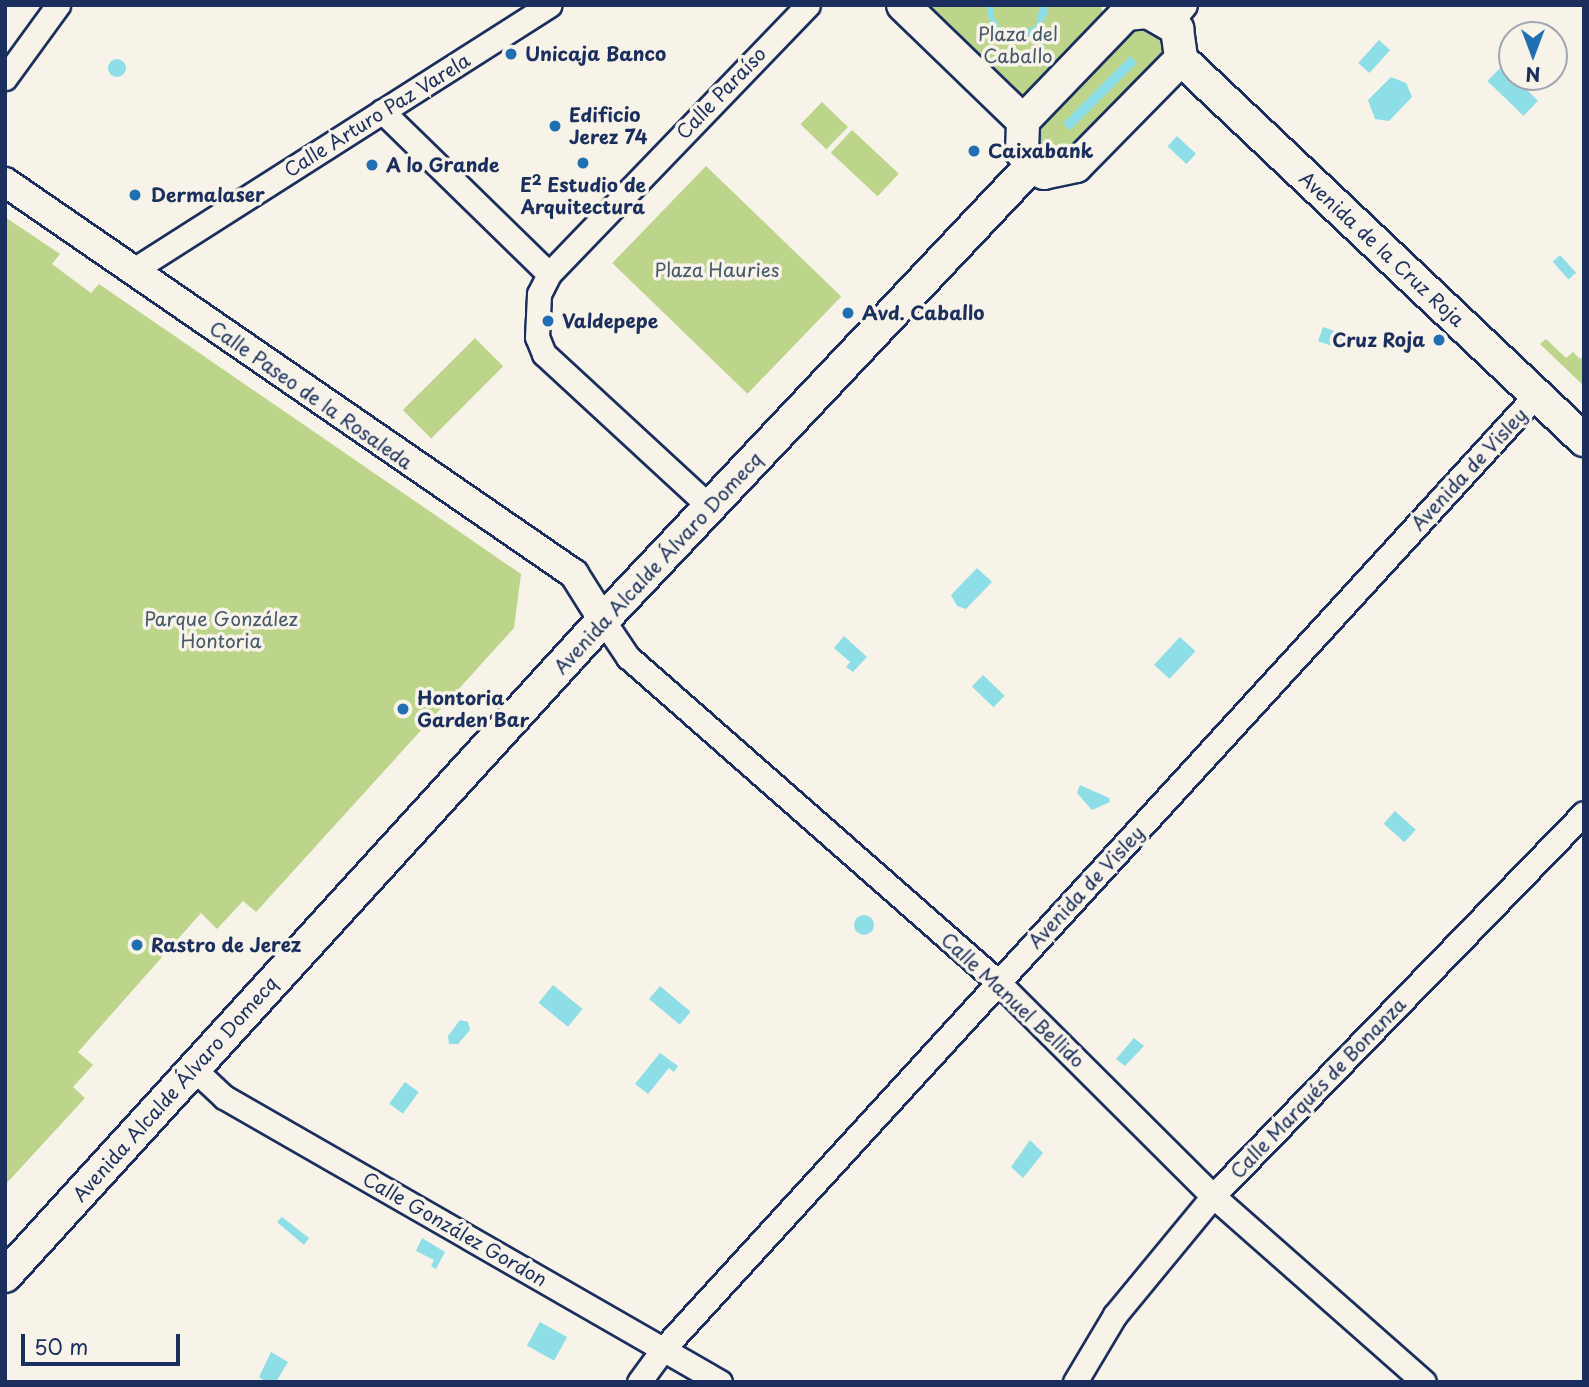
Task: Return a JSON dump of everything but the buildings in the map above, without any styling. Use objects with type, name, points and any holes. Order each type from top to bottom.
[{"type":"main road","points":[[903,5],[1023,121]]},
{"type":"main road","points":[[1121,10],[1176,13],[1181,59],[1076,166],[1044,173],[1032,165],[1022,152],[1023,121],[1121,10]]},
{"type":"main road","name":"Avenida de la Cruz Roja","points":[[1181,59],[1584,440]]},
{"type":"main road","name":"Avenida Alcalde Álvaro Domecq","points":[[5,1276],[603,620],[1032,165]]},
{"type":"street","points":[[5,78],[58,5]]},
{"type":"street","name":"Calle Arturo Paz Varela","points":[[132,271],[551,5]]},
{"type":"street","name":"Calle Paraíso","points":[[710,507],[544,354],[537,337],[539,294],[549,274],[808,5]]},
{"type":"street","points":[[382,111],[549,274]]},
{"type":"street","name":"Calle Paseo de la Rosaleda","points":[[5,183],[574,574],[603,620]]},
{"type":"street","name":"Avenida de Visley","points":[[639,1382],[664,1348],[1536,395]]},
{"type":"street","name":"Calle Manuel Bellido","points":[[603,620],[620,649],[635,664],[998,982],[1213,1196],[1424,1382]]},
{"type":"street","name":"Calle Marqués de Bonanza","points":[[1076,1382],[1115,1315],[1213,1196],[1584,813]]},
{"type":"street","name":"Calle González Gordon","points":[[194,1069],[233,1103],[720,1382]]},
{"type":"green space","name":"Plaza del Caballo","points":[[919,5],[1100,5],[1103,12],[1022,99]]},
{"type":"green space","points":[[1145,27],[1163,40],[1163,57],[1070,154],[1046,157],[1036,144],[1040,126],[1129,34]]},
{"type":"green space","points":[[822,102],[848,127],[826,149],[800,124]]},
{"type":"green space","points":[[852,130],[899,174],[878,196],[831,153]]},
{"type":"green space","name":"Plaza Hauries","points":[[706,166],[841,297],[747,394],[612,263]]},
{"type":"green space","name":"Parque González Hontoria","points":[[5,217],[60,254],[52,264],[91,293],[99,284],[521,574],[514,628],[256,912],[243,901],[217,929],[201,913],[78,1052],[93,1065],[73,1087],[85,1098],[5,1185]]},
{"type":"green space","points":[[475,338],[503,366],[431,438],[403,410]]},
{"type":"green space","points":[[1546,339],[1566,358],[1573,352],[1580,359],[1584,355],[1584,386],[1540,344]]},
{"type":"water","points":[[986,5],[993,5],[993,15],[1001,30],[1016,35],[1036,25],[1040,5],[1047,5],[1047,15],[1030,39],[1009,41],[991,30]]},
{"type":"water","points":[[1379,40],[1390,50],[1369,73],[1358,63]]},
{"type":"water","points":[[1130,56],[1137,63],[1070,130],[1063,123]]},
{"type":"water","points":[[117,59],[123,62],[126,68],[123,74],[117,77],[111,74],[108,68],[111,62]]},
{"type":"water","points":[[1498,70],[1498,91],[1528,91],[1538,101],[1523,116],[1487,81]]},
{"type":"water","points":[[1391,77],[1406,83],[1412,97],[1389,121],[1375,119],[1368,100]]},
{"type":"water","points":[[1177,136],[1196,154],[1186,164],[1167,146]]},
{"type":"water","points":[[1560,255],[1576,273],[1569,280],[1553,262]]},
{"type":"water","points":[[1323,327],[1346,335],[1341,349],[1318,341]]},
{"type":"water","points":[[977,568],[992,582],[966,609],[957,606],[951,595]]},
{"type":"water","points":[[844,636],[867,657],[853,672],[846,667],[850,662],[834,648]]},
{"type":"water","points":[[1180,637],[1195,651],[1169,679],[1154,665]]},
{"type":"water","points":[[983,675],[1005,696],[993,707],[972,687]]},
{"type":"water","points":[[1080,785],[1109,798],[1110,802],[1092,810],[1077,793]]},
{"type":"water","points":[[1395,811],[1416,830],[1404,842],[1384,824]]},
{"type":"water","points":[[864,915],[871,918],[874,925],[871,932],[864,935],[857,932],[854,925],[857,918]]},
{"type":"water","points":[[553,985],[583,1009],[568,1027],[539,1003]]},
{"type":"water","points":[[660,986],[691,1012],[680,1025],[649,999]]},
{"type":"water","points":[[460,1020],[468,1022],[470,1030],[458,1044],[449,1044],[448,1036]]},
{"type":"water","points":[[1134,1038],[1144,1046],[1125,1066],[1116,1059]]},
{"type":"water","points":[[660,1053],[678,1066],[674,1072],[669,1068],[648,1094],[635,1084]]},
{"type":"water","points":[[405,1082],[419,1092],[403,1114],[389,1104]]},
{"type":"water","points":[[1030,1140],[1043,1153],[1023,1178],[1011,1167]]},
{"type":"water","points":[[282,1217],[309,1238],[304,1245],[277,1222]]},
{"type":"water","points":[[422,1238],[445,1252],[436,1269],[431,1266],[434,1260],[416,1251]]},
{"type":"water","points":[[540,1322],[567,1337],[554,1361],[527,1346]]},
{"type":"water","points":[[271,1352],[288,1362],[276,1382],[266,1382],[259,1377]]},
{"type":"place","name":"Unicaja Banco","points":[[511,54]]},
{"type":"place","name":"Edificio Jerez 74","points":[[555,126]]},
{"type":"place","name":"Caixabank","points":[[974,151]]},
{"type":"place","name":"E² Estudio de Arquitectura","points":[[583,163]]},
{"type":"place","name":"A lo Grande","points":[[372,165]]},
{"type":"place","name":"Dermalaser","points":[[135,195]]},
{"type":"place","name":"Avd. Caballo","points":[[848,313]]},
{"type":"place","name":"Valdepepe","points":[[548,321]]},
{"type":"place","name":"Cruz Roja","points":[[1439,340]]},
{"type":"place","name":"Hontoria Garden Bar","points":[[403,709]]},
{"type":"place","name":"Rastro de Jerez","points":[[137,945]]}]
